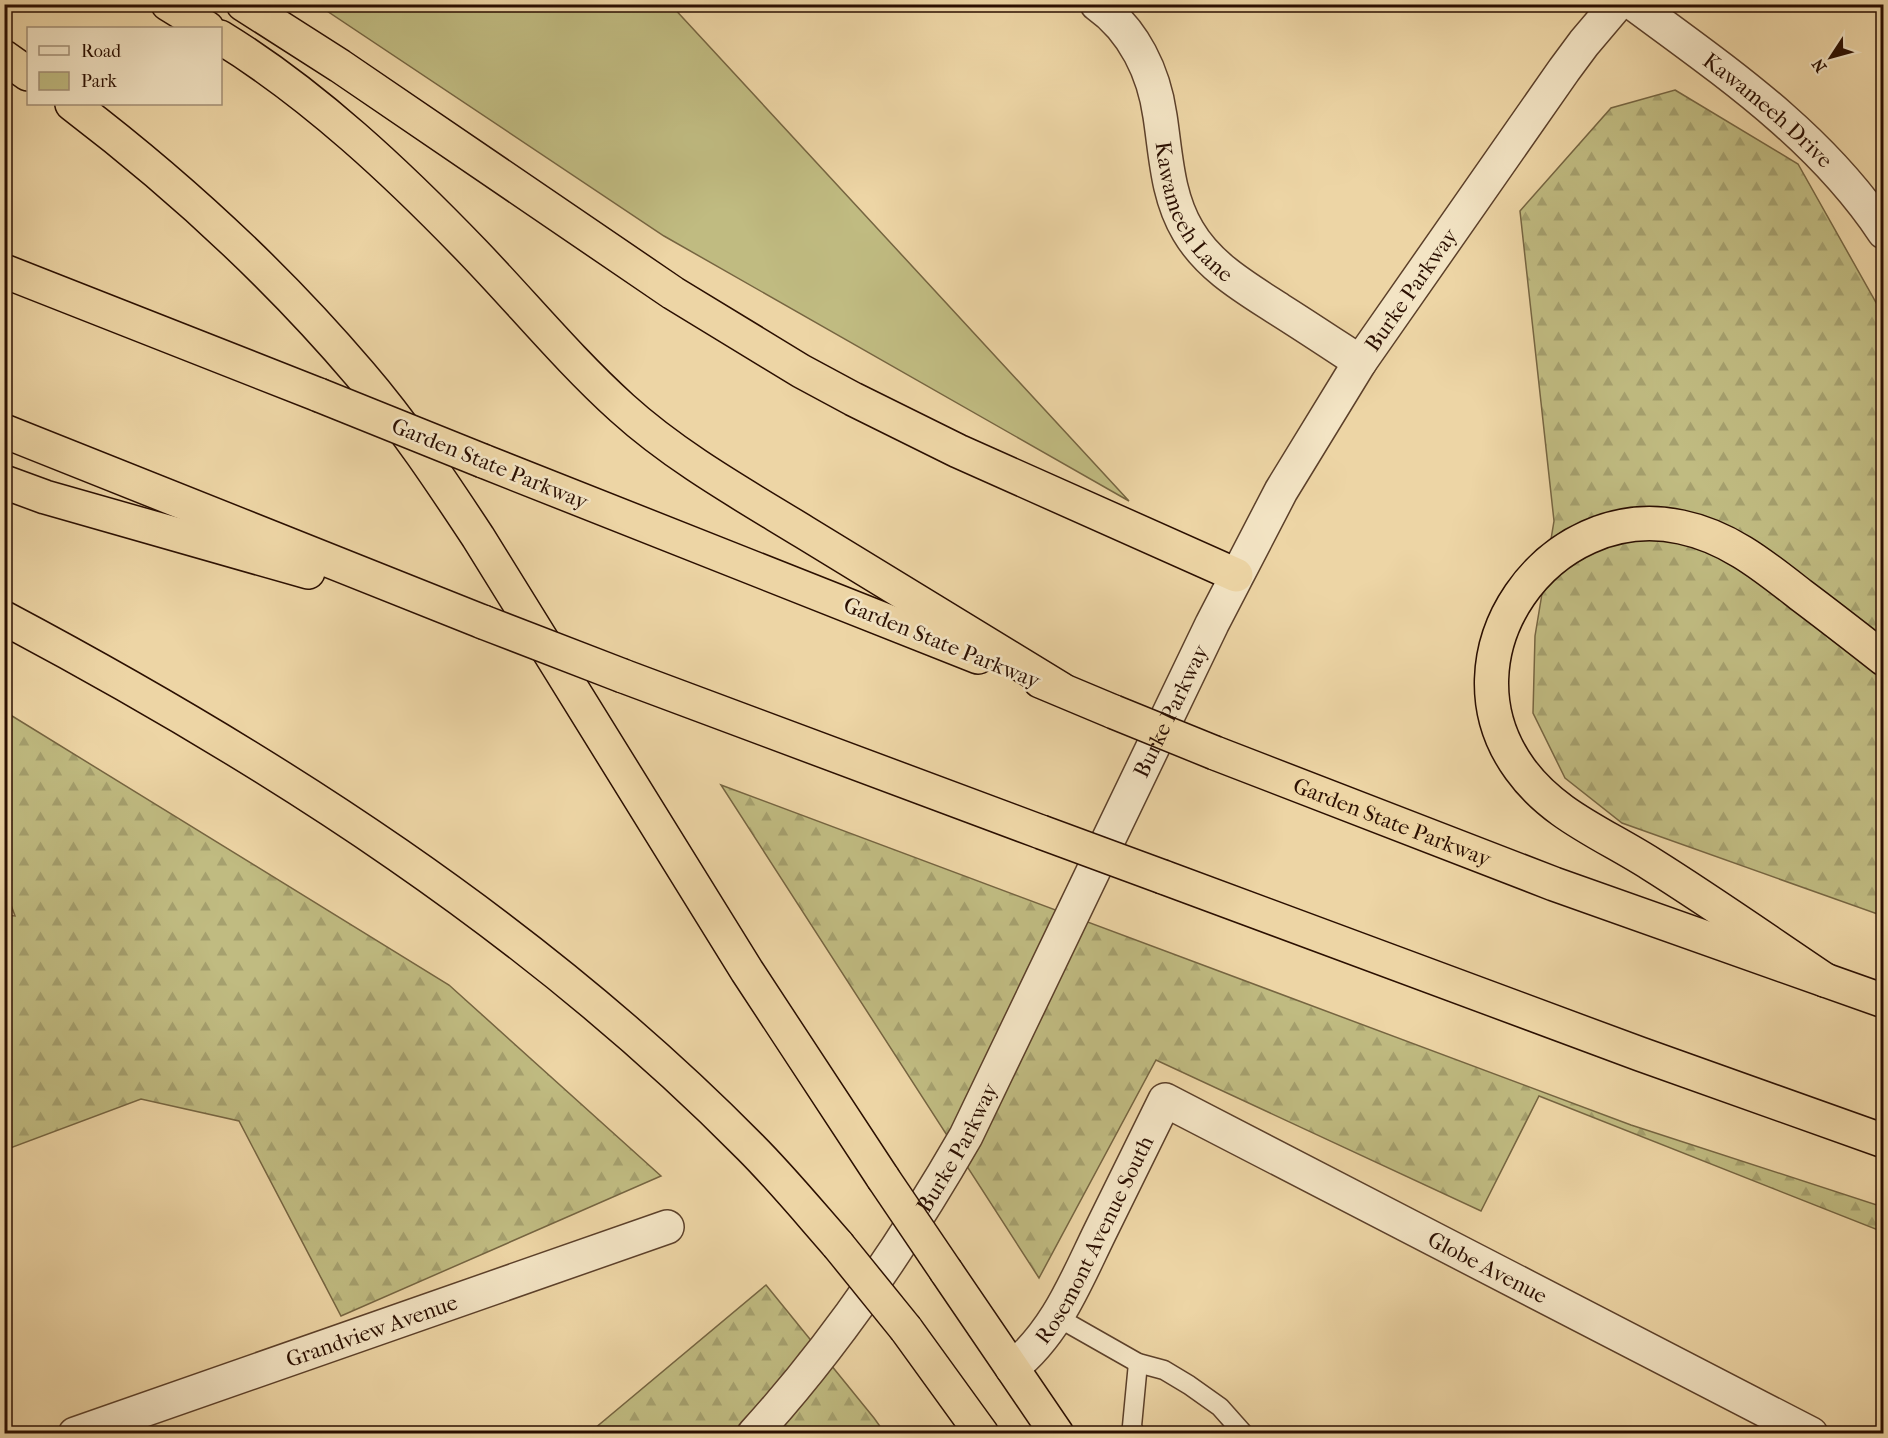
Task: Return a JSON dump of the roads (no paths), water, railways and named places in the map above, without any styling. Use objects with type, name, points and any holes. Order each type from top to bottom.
[{"type":"highway","points":[[168,4],[205,27]]},
{"type":"highway","points":[[243,4],[340,66],[673,293],[801,371],[958,451],[1236,575]]},
{"type":"highway","points":[[222,38],[312,103],[368,151],[473,252],[623,410],[664,442],[748,497],[1061,689]]},
{"type":"highway","points":[[4,57],[27,73]]},
{"type":"highway","points":[[73,105],[166,179],[263,268],[361,375],[441,479],[742,962],[883,1178],[1057,1434]]},
{"type":"highway","name":"Garden State Parkway","points":[[4,271],[1061,689],[1215,753],[1575,891],[1884,1001]]},
{"type":"highway","points":[[4,431],[623,676],[1640,1054],[1884,1141]]},
{"type":"highway","points":[[4,482],[45,497],[483,622]]},
{"type":"highway","points":[[1825,980],[1650,863],[1583,825],[1548,801],[1520,770],[1502,737],[1492,701],[1490,681],[1492,661],[1496,641],[1514,602],[1556,557],[1573,545],[1603,531],[1636,524],[1659,523],[1704,533],[1748,554],[1884,659]]},
{"type":"highway","points":[[4,618],[143,695],[306,795],[470,907],[570,984],[705,1103],[751,1148],[838,1245],[906,1329],[982,1434]]},
{"type":"street","name":"Kawameeh Lane","points":[[1097,4],[1124,27],[1147,69],[1158,104],[1171,187],[1187,229],[1199,248],[1233,278],[1360,362]]},
{"type":"street","name":"Burke Parkway","points":[[754,1434],[815,1363],[861,1303],[936,1189],[966,1136],[1236,575],[1281,491],[1360,362],[1564,70],[1617,4]]},
{"type":"street","name":"Kawameeh Drive","points":[[1634,4],[1741,83],[1791,125],[1839,173],[1884,232]]},
{"type":"street","name":"Rosemont Avenue South","points":[[1012,1368],[1041,1341],[1057,1317],[1165,1100]]},
{"type":"street","name":"Globe Avenue","points":[[1165,1100],[1811,1434]]},
{"type":"street","name":"Grandview Avenue","points":[[75,1434],[667,1227]]},
{"type":"lane","points":[[1057,1317],[1138,1363],[1164,1370],[1189,1384],[1220,1407],[1244,1434]]},
{"type":"lane","points":[[1135,1434],[1132,1426],[1138,1363]]}]
